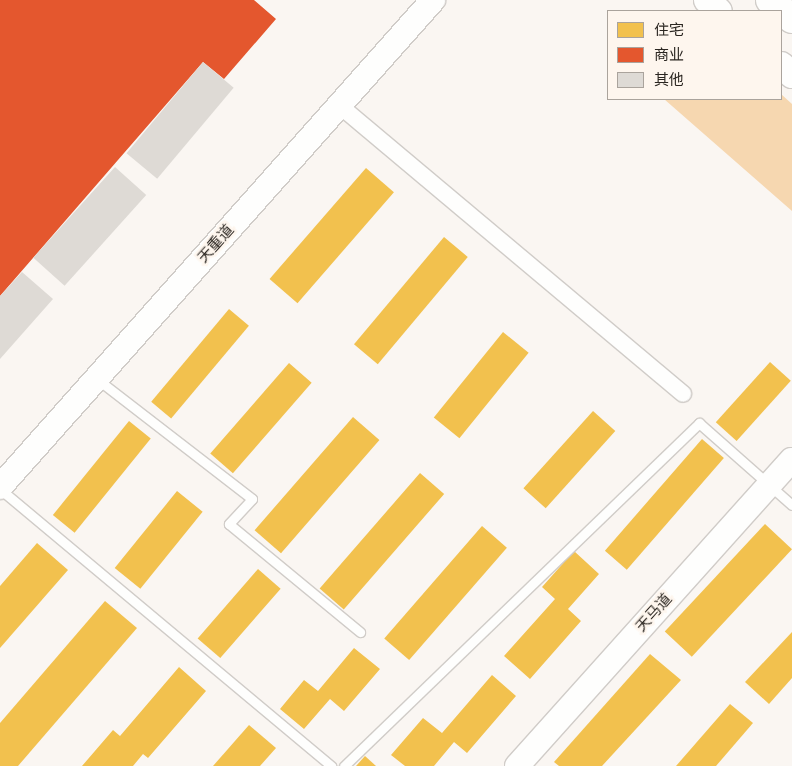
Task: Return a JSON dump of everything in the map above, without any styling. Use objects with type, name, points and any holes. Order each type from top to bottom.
[{"type":"highway","points":[[770,0],[782,10]]},
{"type":"highway","points":[[782,10],[792,19]]},
{"type":"main road","points":[[707,0],[719,10]]},
{"type":"main road","points":[[782,66],[792,75]]},
{"type":"street","name":"天重道","points":[[0,488],[433,0]]},
{"type":"street","points":[[340,105],[683,394]]},
{"type":"street","name":"天马道","points":[[517,766],[792,460]]},
{"type":"lane","points":[[96,379],[252,499],[229,524],[360,632]]},
{"type":"lane","points":[[344,766],[699,424],[792,505]]},
{"type":"lane","points":[[0,488],[331,766]]},
{"type":"shaded area","points":[[782,95],[792,104],[792,211],[665,100],[782,100]]},
{"type":"building: 住宅","points":[[366,168],[394,192],[297,303],[270,279]]},
{"type":"building: 住宅","points":[[444,237],[468,257],[378,364],[354,344]]},
{"type":"building: 住宅","points":[[229,309],[249,326],[171,418],[151,402]]},
{"type":"building: 住宅","points":[[503,332],[529,353],[459,438],[434,417]]},
{"type":"building: 住宅","points":[[770,362],[791,381],[737,441],[716,422]]},
{"type":"building: 住宅","points":[[289,363],[312,383],[233,473],[210,454]]},
{"type":"building: 住宅","points":[[593,411],[615,431],[546,508],[523,488]]},
{"type":"building: 住宅","points":[[353,417],[379,440],[281,553],[255,530]]},
{"type":"building: 住宅","points":[[129,421],[151,439],[75,533],[53,515]]},
{"type":"building: 住宅","points":[[702,439],[724,458],[627,570],[605,551]]},
{"type":"building: 住宅","points":[[420,473],[444,494],[344,609],[320,588]]},
{"type":"building: 住宅","points":[[177,491],[203,512],[140,589],[115,568]]},
{"type":"building: 住宅","points":[[765,524],[792,549],[692,657],[665,632]]},
{"type":"building: 住宅","points":[[482,526],[507,548],[409,660],[384,638]]},
{"type":"building: 住宅","points":[[37,543],[68,570],[0,648],[0,586]]},
{"type":"building: 住宅","points":[[574,551],[599,574],[568,609],[581,621],[530,679],[504,656],[555,599],[542,587]]},
{"type":"building: 住宅","points":[[258,569],[281,589],[220,658],[198,638]]},
{"type":"building: 住宅","points":[[105,601],[137,628],[18,766],[0,766],[0,723]]},
{"type":"building: 住宅","points":[[792,632],[792,678],[769,704],[745,682]]},
{"type":"building: 住宅","points":[[354,648],[380,669],[344,711],[330,699],[304,729],[280,709],[304,680],[318,691]]},
{"type":"building: 住宅","points":[[650,654],[681,680],[602,766],[559,766],[554,762]]},
{"type":"building: 住宅","points":[[179,667],[206,691],[148,758],[143,754],[133,766],[82,766],[113,730],[120,736]]},
{"type":"building: 住宅","points":[[492,675],[516,696],[467,753],[454,742],[434,766],[405,766],[391,755],[423,718],[442,733]]},
{"type":"building: 住宅","points":[[730,704],[753,723],[716,766],[676,766]]},
{"type":"building: 住宅","points":[[249,725],[276,748],[260,766],[213,766]]},
{"type":"building: 住宅","points":[[365,756],[376,766],[356,766]]},
{"type":"building: 商业","points":[[0,0],[254,0],[276,19],[224,79],[203,62],[0,296]]},
{"type":"building: 其他","points":[[203,62],[234,88],[157,179],[127,153]]},
{"type":"building: 其他","points":[[115,167],[146,195],[65,286],[33,258]]},
{"type":"building: 其他","points":[[22,272],[53,299],[0,359],[0,296]]}]
